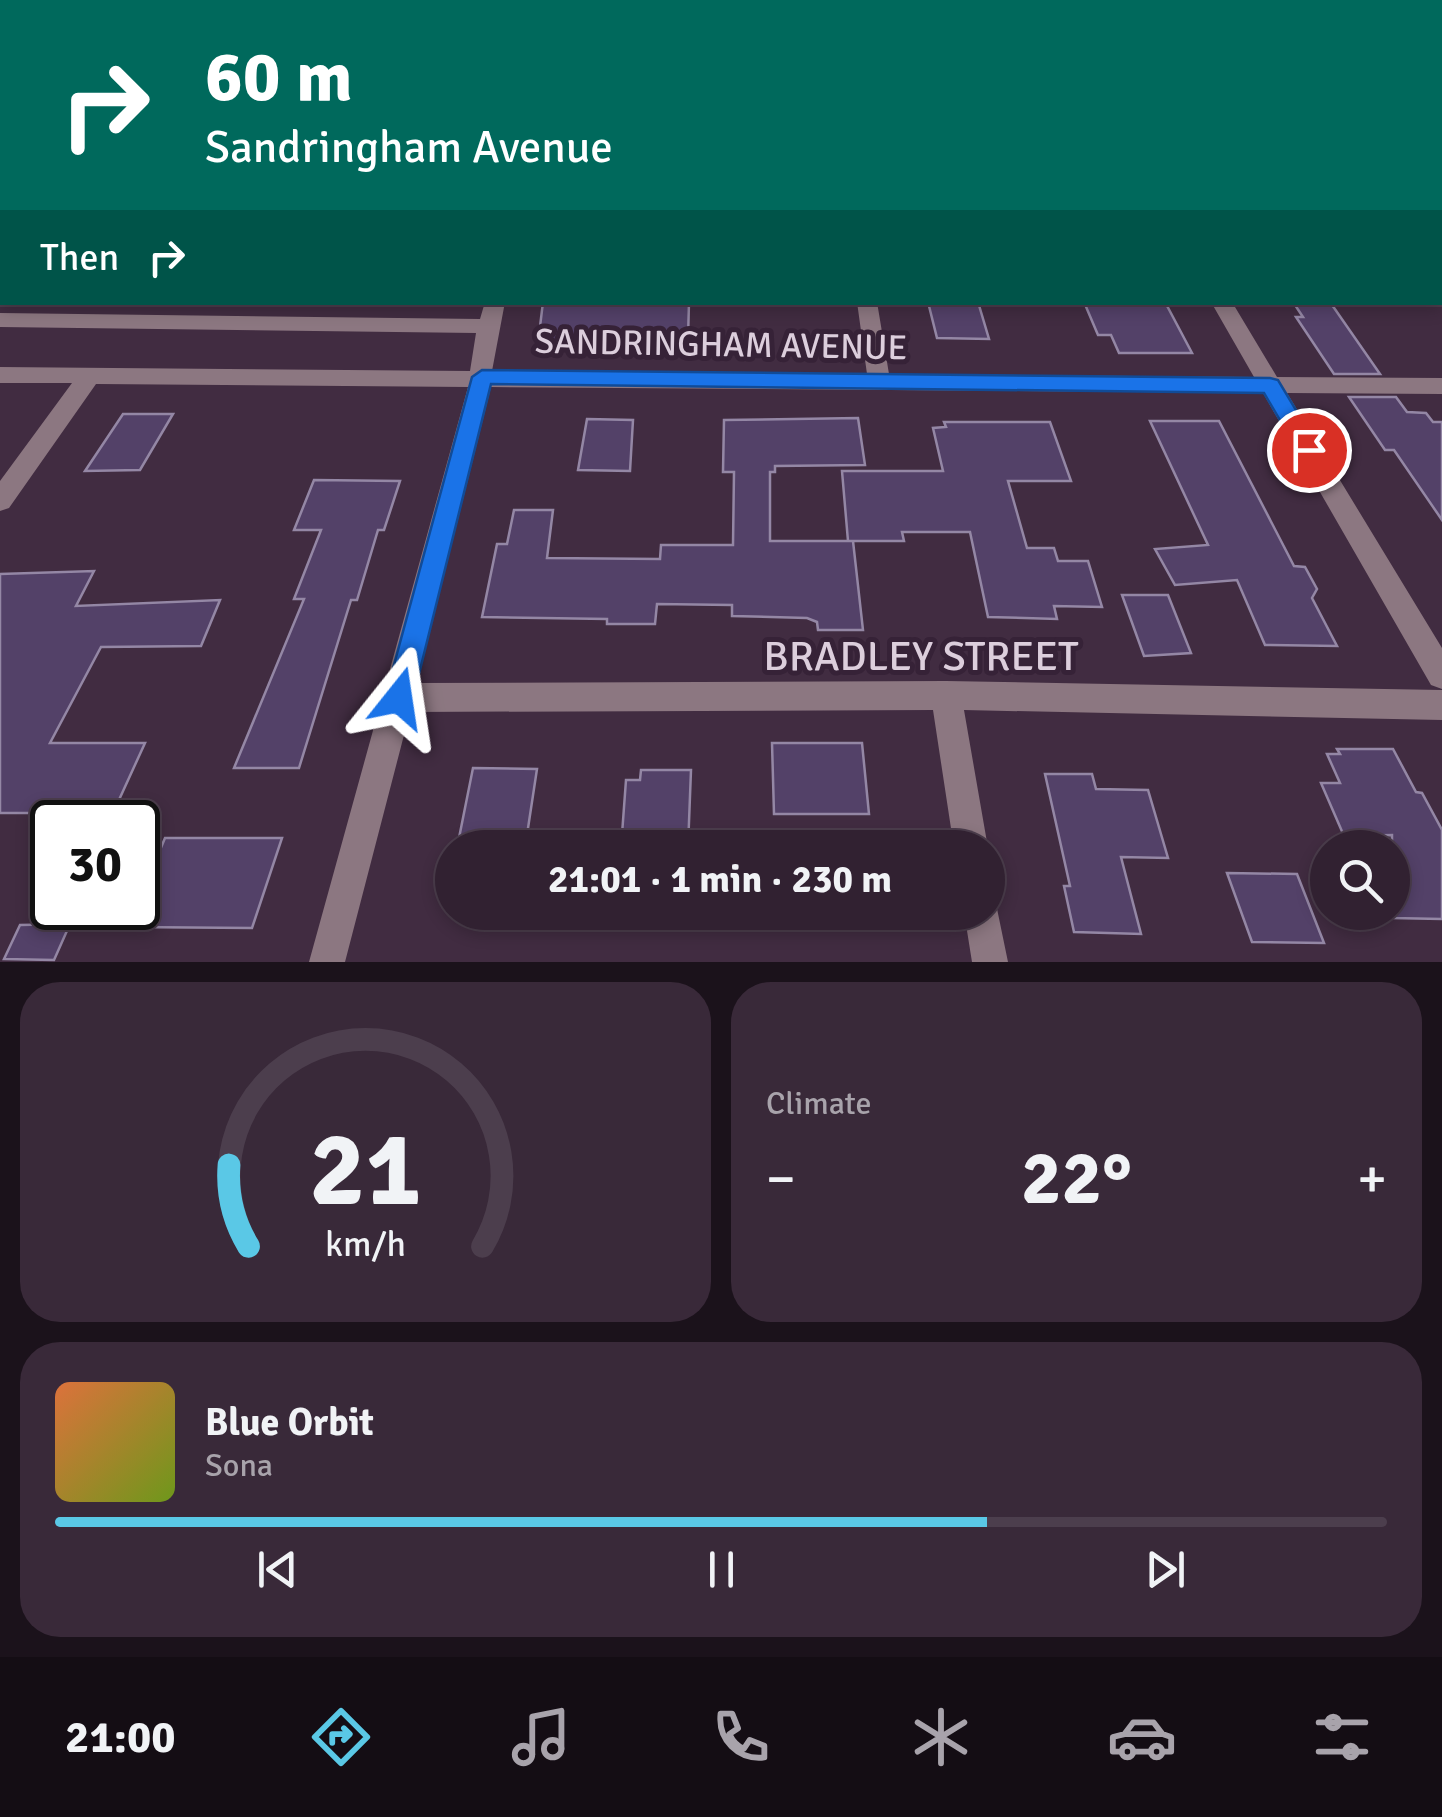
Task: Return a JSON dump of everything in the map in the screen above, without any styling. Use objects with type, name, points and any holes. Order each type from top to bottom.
[{"type":"street","points":[[396,325],[403,305]]},
{"type":"street","points":[[866,305],[879,381]]},
{"type":"street","points":[[1224,305],[1442,675]]},
{"type":"street","points":[[0,320],[396,325],[492,314],[482,377],[327,962]]},
{"type":"street","name":"SANDRINGHAM AVENUE","points":[[0,375],[1442,386]]},
{"type":"street","points":[[0,501],[89,376]]},
{"type":"street","points":[[946,695],[968,830]]},
{"type":"street","name":"BRADLEY STREET","points":[[399,698],[946,695],[1442,705]]},
{"type":"street","points":[[985,930],[990,962]]},
{"type":"building","points":[[543,305],[689,305],[688,339],[576,337],[575,343],[538,343]]},
{"type":"building","points":[[929,305],[979,305],[989,339],[937,338]]},
{"type":"building","points":[[1085,305],[1167,305],[1192,353],[1119,353],[1111,335],[1098,335]]},
{"type":"building","points":[[1295,305],[1332,305],[1380,374],[1334,374],[1296,317],[1303,317]]},
{"type":"building","points":[[1349,397],[1396,397],[1407,412],[1426,413],[1433,422],[1442,422],[1442,520],[1394,450],[1385,450]]},
{"type":"building","points":[[123,414],[173,414],[140,470],[85,471]]},
{"type":"building","points":[[858,418],[865,465],[775,466],[775,472],[770,472],[770,541],[853,541],[863,630],[818,630],[817,622],[807,618],[732,616],[732,605],[657,604],[655,624],[607,624],[607,619],[482,617],[497,544],[507,544],[514,510],[553,510],[547,558],[660,559],[661,545],[733,545],[734,472],[723,472],[724,420]]},
{"type":"building","points":[[587,419],[633,420],[630,471],[578,470]]},
{"type":"building","points":[[1150,421],[1219,421],[1294,566],[1305,567],[1317,589],[1312,598],[1337,646],[1265,645],[1237,580],[1175,585],[1155,549],[1208,545]]},
{"type":"building","points":[[944,422],[1050,422],[1071,481],[1008,481],[1027,548],[1054,548],[1058,561],[1088,561],[1102,607],[1054,606],[1057,619],[988,617],[970,532],[902,532],[904,541],[848,541],[842,471],[943,471],[933,428],[946,427]]},
{"type":"building","points":[[314,480],[400,481],[384,530],[378,530],[357,600],[351,600],[299,768],[234,768],[304,599],[294,599],[321,530],[294,530]]},
{"type":"building","points":[[94,571],[76,606],[220,600],[201,646],[101,647],[50,743],[145,743],[119,800],[30,800],[30,813],[0,813],[0,574]]},
{"type":"building","points":[[1122,595],[1168,595],[1191,653],[1144,656]]},
{"type":"building","points":[[772,743],[862,743],[869,814],[774,814]]},
{"type":"building","points":[[1337,749],[1393,749],[1416,792],[1422,793],[1442,830],[1442,919],[1410,918],[1410,830],[1341,830],[1321,783],[1340,783],[1327,754],[1340,754]]},
{"type":"building","points":[[473,768],[537,769],[528,830],[461,830]]},
{"type":"building","points":[[641,770],[691,770],[689,830],[622,830],[626,780],[640,780]]},
{"type":"building","points":[[1045,774],[1092,774],[1096,789],[1148,790],[1168,858],[1121,857],[1141,934],[1074,932],[1064,886],[1070,886]]},
{"type":"building","points":[[165,838],[282,838],[252,928],[160,927],[160,850]]},
{"type":"building","points":[[1227,873],[1297,874],[1310,907],[1310,930],[1319,930],[1324,943],[1252,942]]},
{"type":"building","points":[[20,925],[30,925],[30,930],[67,930],[54,960],[4,959]]},
{"type":"route","points":[[399,698],[482,377],[1270,385],[1309,450]]}]
